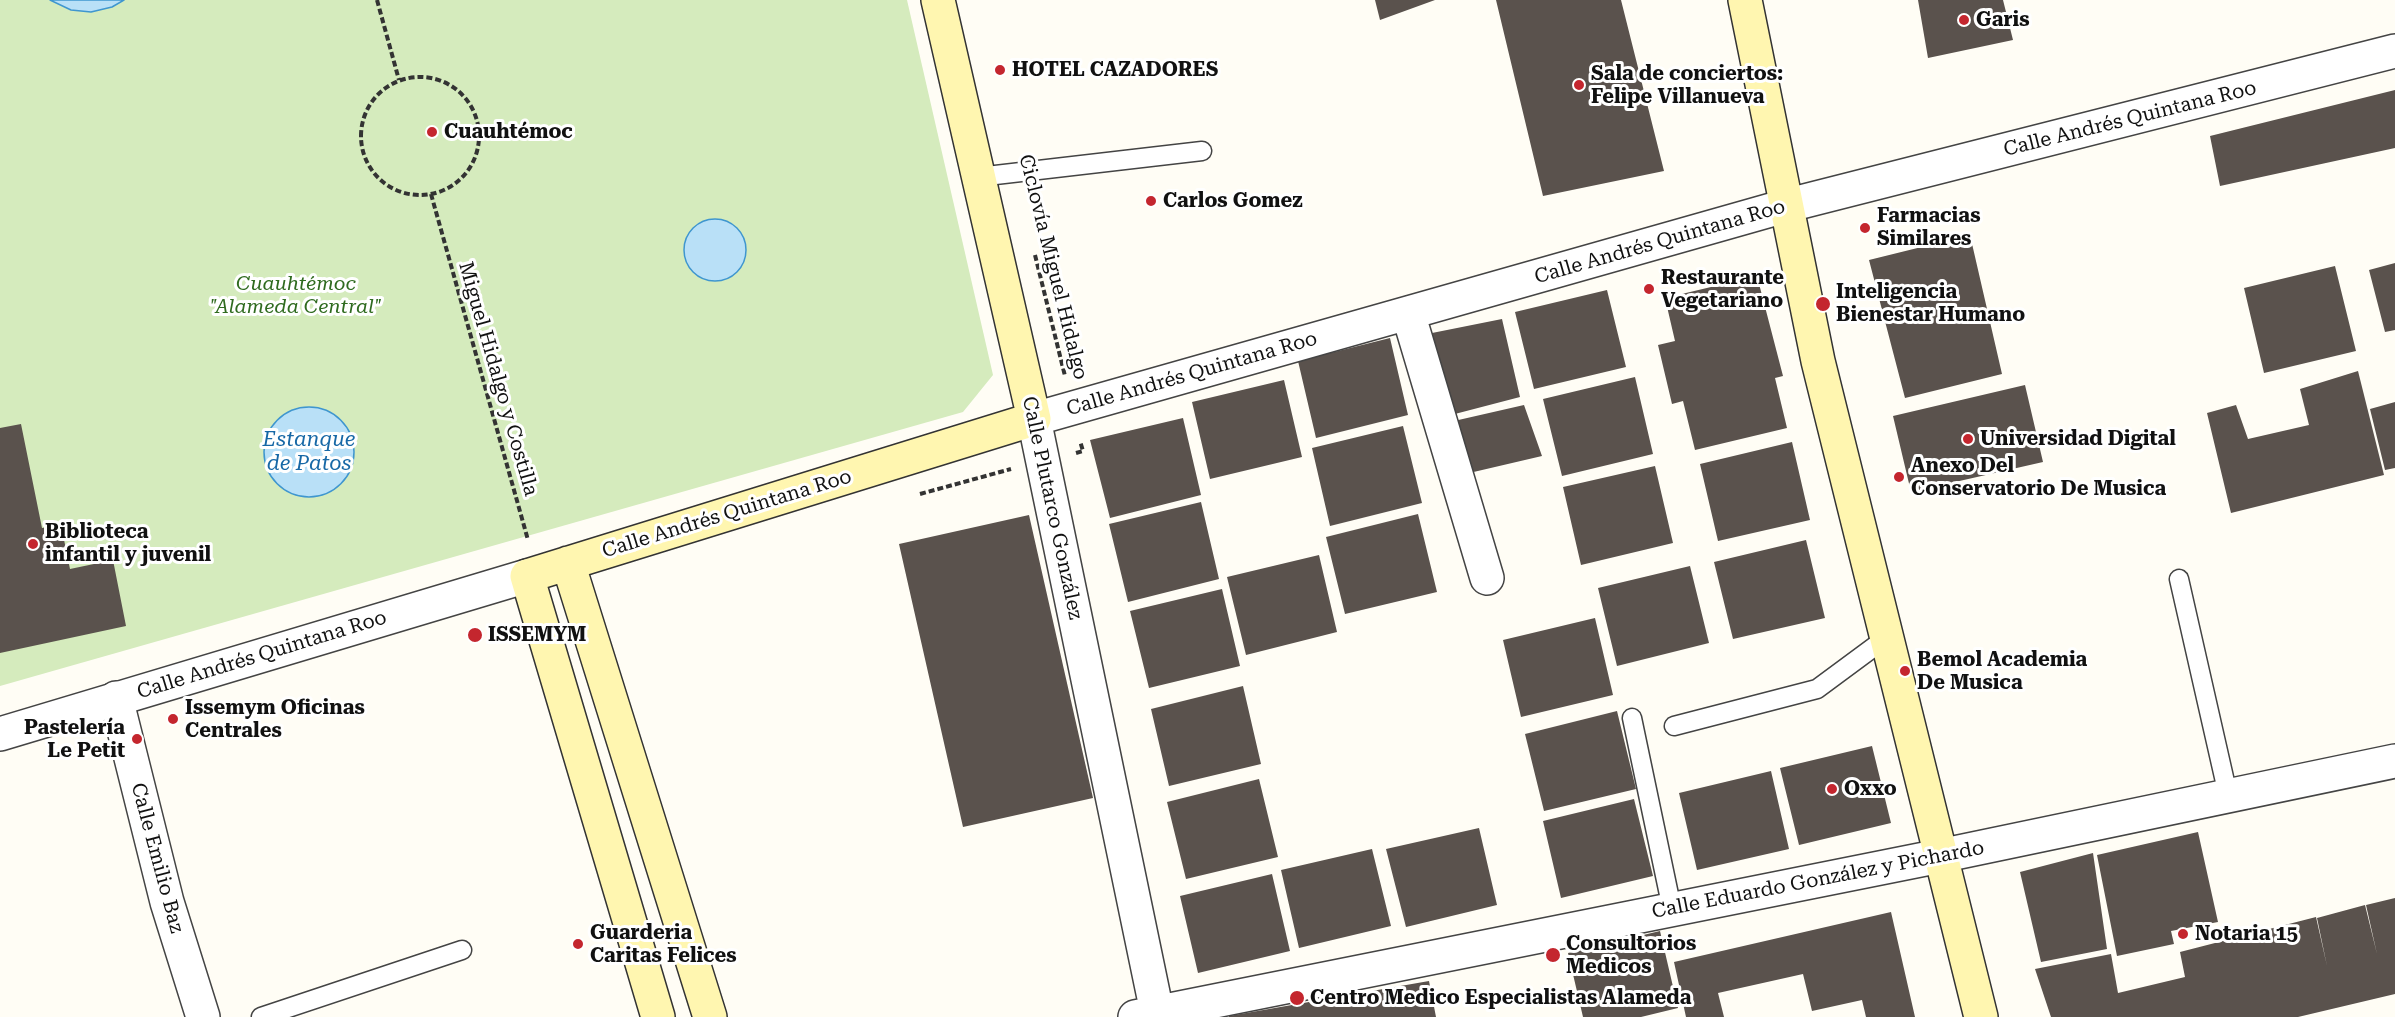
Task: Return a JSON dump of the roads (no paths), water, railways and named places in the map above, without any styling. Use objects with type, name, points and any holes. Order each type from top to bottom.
[{"type":"main road","name":"Calle Plutarco González","points":[[938,0],[1034,419]]},
{"type":"main road","points":[[1745,0],[1818,362],[1981,1017]]},
{"type":"main road","name":"Calle Andrés Quintana Roo","points":[[531,574],[1034,419]]},
{"type":"main road","points":[[568,563],[710,1017]]},
{"type":"main road","points":[[531,574],[658,1017]]},
{"type":"street","name":"Calle Andrés Quintana Roo","points":[[1034,419],[1785,206],[2395,51]]},
{"type":"street","points":[[1408,314],[1487,578]]},
{"type":"street","name":"Calle Plutarco González","points":[[1034,419],[1150,1015]]},
{"type":"street","name":"Calle Andrés Quintana Roo","points":[[0,734],[531,574]]},
{"type":"street","name":"Calle Emilio Baz","points":[[116,698],[167,902],[203,1017]]},
{"type":"street","name":"Calle Eduardo González y Pichardo","points":[[1150,1015],[2395,762]]},
{"type":"lane","points":[[978,177],[1202,151]]},
{"type":"lane","points":[[2179,579],[2228,795]]},
{"type":"lane","points":[[1674,726],[1817,689],[1886,638]]},
{"type":"lane","points":[[1632,718],[1672,909]]},
{"type":"lane","points":[[261,1017],[462,950]]},
{"type":"water","points":[[50,0],[124,0],[112,7],[91,12],[71,10]]},
{"type":"water","points":[[715,219],[737,228],[746,250],[737,272],[715,281],[693,272],[684,250],[693,228]]},
{"type":"water","name":"Estanque de Patos","points":[[309,407],[326,410],[341,420],[351,435],[354,452],[351,469],[341,484],[326,494],[309,497],[292,494],[277,484],[267,469],[264,452],[267,435],[277,420],[292,410]]},
{"type":"place","name":"Garis","points":[[1964,20]]},
{"type":"place","name":"HOTEL CAZADORES","points":[[1000,70]]},
{"type":"place","name":"Sala de conciertos: Felipe Villanueva","points":[[1579,85]]},
{"type":"place","name":"Cuauhtémoc","points":[[432,132]]},
{"type":"place","name":"Carlos Gomez","points":[[1151,201]]},
{"type":"place","name":"Farmacias Similares","points":[[1865,228]]},
{"type":"place","name":"Restaurante Vegetariano","points":[[1649,289]]},
{"type":"place","name":"Inteligencia Bienestar Humano","points":[[1823,304]]},
{"type":"place","name":"Universidad Digital","points":[[1968,439]]},
{"type":"place","name":"Anexo Del Conservatorio De Musica","points":[[1899,477]]},
{"type":"place","name":"Biblioteca infantil y juvenil","points":[[33,544]]},
{"type":"place","name":"ISSEMYM","points":[[475,635]]},
{"type":"place","name":"Bemol Academia De Musica","points":[[1905,671]]},
{"type":"place","name":"Issemym Oficinas Centrales","points":[[173,719]]},
{"type":"place","name":"Pastelería Le Petit","points":[[137,739]]},
{"type":"place","name":"Oxxo","points":[[1832,789]]},
{"type":"place","name":"Notaria 15","points":[[2183,934]]},
{"type":"place","name":"Guarderia Caritas Felices","points":[[578,944]]},
{"type":"place","name":"Consultorios Medicos","points":[[1553,955]]},
{"type":"place","name":"Centro Medico Especialistas Alameda","points":[[1297,998]]},
{"type":"park label","name":"Cuauhtémoc \"Alameda Central\"","points":[[296,296]]}]
